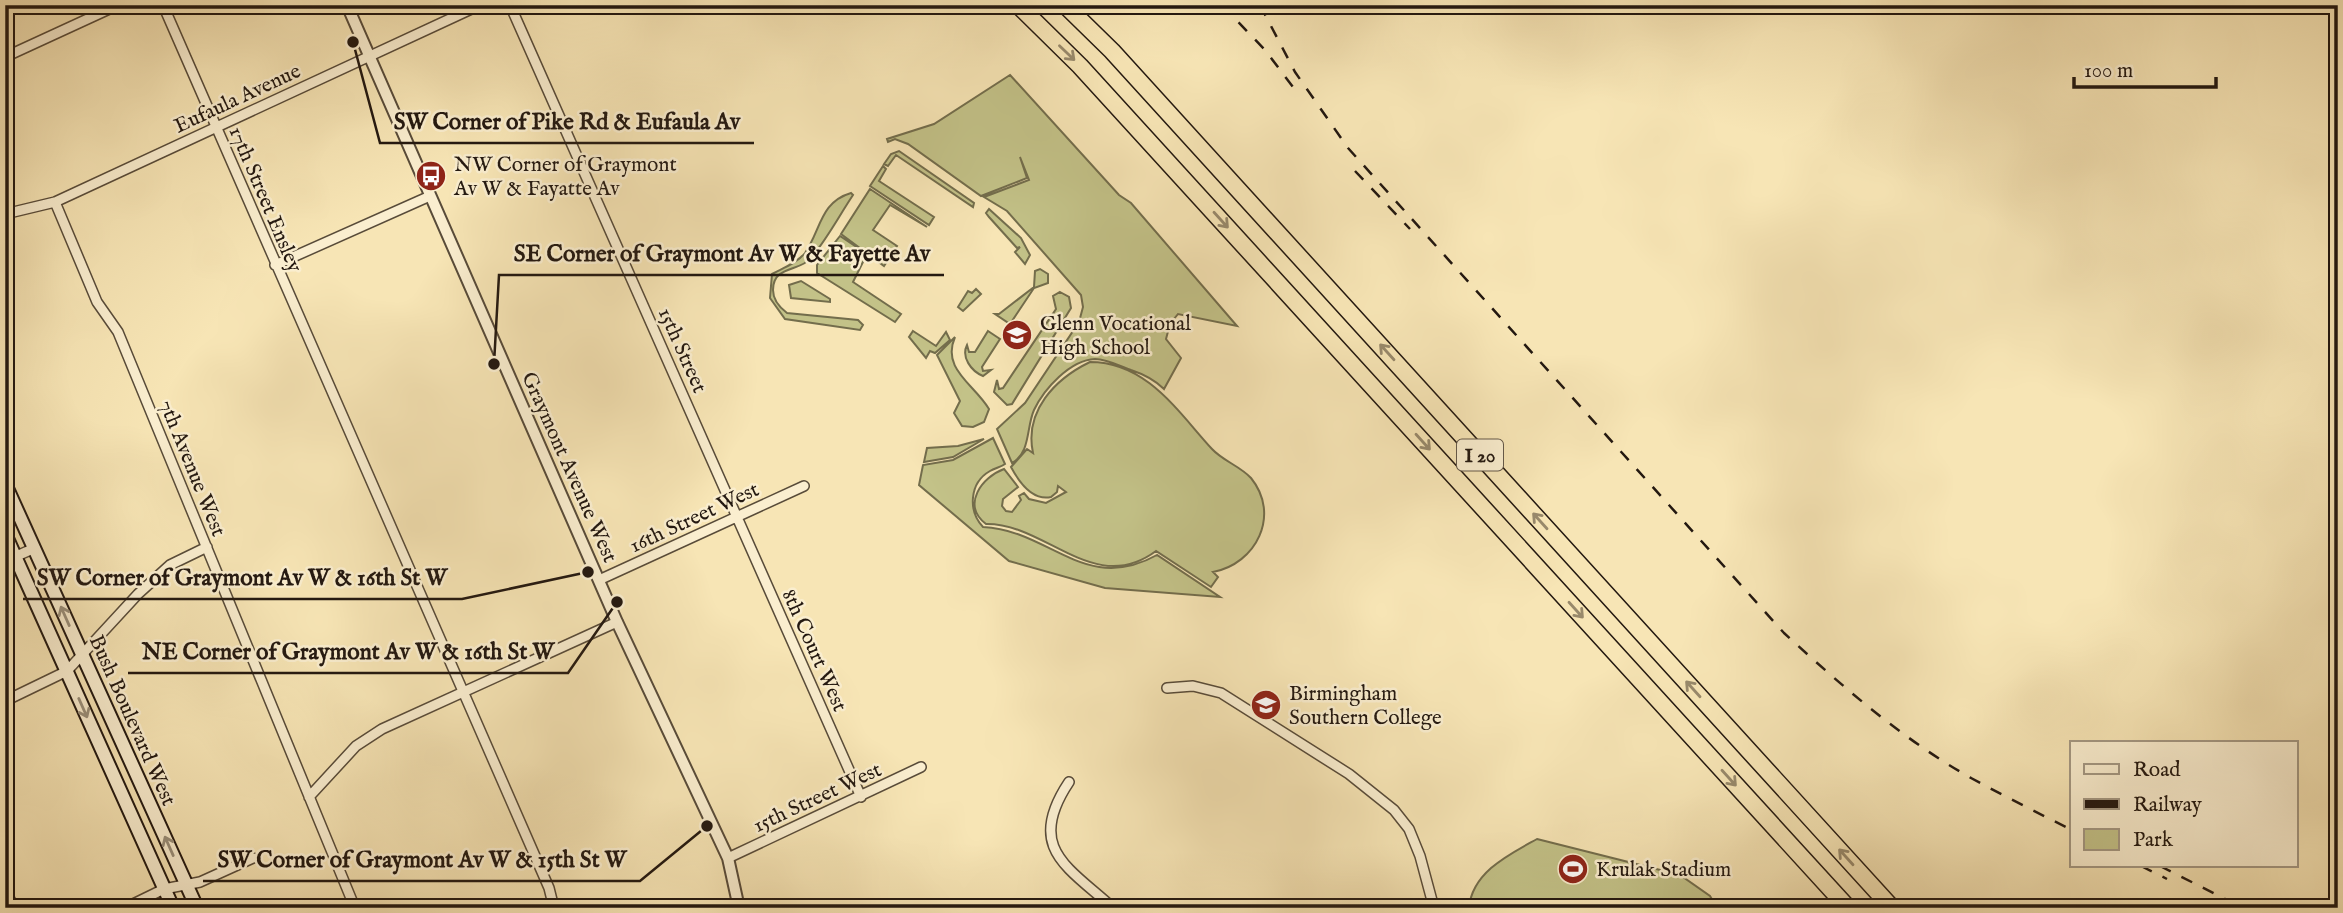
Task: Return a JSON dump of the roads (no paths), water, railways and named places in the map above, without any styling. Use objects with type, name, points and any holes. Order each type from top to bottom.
[{"type":"highway","name":"I 20","points":[[1018,5],[1080,66],[1848,908]]},
{"type":"highway","name":"I 20","points":[[1065,5],[1112,51],[1892,908]]},
{"type":"main road","name":"Bush Boulevard West","points":[[5,484],[197,908]]},
{"type":"main road","name":"Bush Boulevard West","points":[[5,534],[10,559],[66,671],[173,908]]},
{"type":"street","points":[[5,57],[118,5]]},
{"type":"street","name":"17th Street Ensley","points":[[163,5],[549,888],[554,908]]},
{"type":"street","name":"Graymont Avenue West","points":[[347,5],[617,622],[728,858],[739,908]]},
{"type":"street","name":"Eufaula Avenue","points":[[5,214],[55,202],[480,5]]},
{"type":"street","name":"15th Street","points":[[510,5],[737,517]]},
{"type":"street","points":[[275,265],[430,196]]},
{"type":"street","name":"7th Avenue West","points":[[55,202],[97,302],[118,332],[355,908]]},
{"type":"street","name":"16th Street West","points":[[599,580],[804,486]]},
{"type":"street","name":"8th Court West","points":[[737,517],[861,797]]},
{"type":"street","points":[[5,701],[66,671],[170,565],[207,547]]},
{"type":"street","points":[[10,559],[35,548]]},
{"type":"street","points":[[309,797],[356,746],[382,729],[617,622]]},
{"type":"street","points":[[1167,688],[1193,686],[1220,694],[1349,774],[1394,810],[1409,829],[1420,856],[1434,908]]},
{"type":"street","name":"15th Street West","points":[[728,858],[921,767]]},
{"type":"street","points":[[1069,782],[1055,803],[1049,821],[1056,852],[1068,872],[1113,908]]},
{"type":"street","points":[[125,908],[164,890],[200,882],[253,858]]},
{"type":"street","points":[[5,889],[14,908]]},
{"type":"railway","points":[[1222,5],[1265,50],[1299,95]]},
{"type":"railway","points":[[1260,5],[1295,72],[1348,148],[1784,633],[1850,692],[1921,746],[1971,778],[2070,829]]},
{"type":"railway","points":[[1355,171],[1410,229]]},
{"type":"railway","points":[[2143,867],[2167,879]]},
{"type":"railway","points":[[2162,867],[2243,908]]},
{"type":"place","name":"SW Corner of Pike Rd & Eufaula Av","points":[[353,42]]},
{"type":"place","name":"NW Corner of Graymont Av W & Fayatte Av","points":[[431,176]]},
{"type":"place","name":"Glenn Vocational High School","points":[[1017,335]]},
{"type":"place","name":"SE Corner of Graymont Av W & Fayette Av","points":[[494,364]]},
{"type":"place","name":"SW Corner of Graymont Av W & 16th St W","points":[[588,572]]},
{"type":"place","name":"NE Corner of Graymont Av W & 16th St W","points":[[617,602]]},
{"type":"place","name":"Birmingham Southern College","points":[[1266,705]]},
{"type":"place","name":"SW Corner of Graymont Av W & 15th St W","points":[[707,826]]},
{"type":"place","name":"Krulak Stadium","points":[[1573,869]]}]
